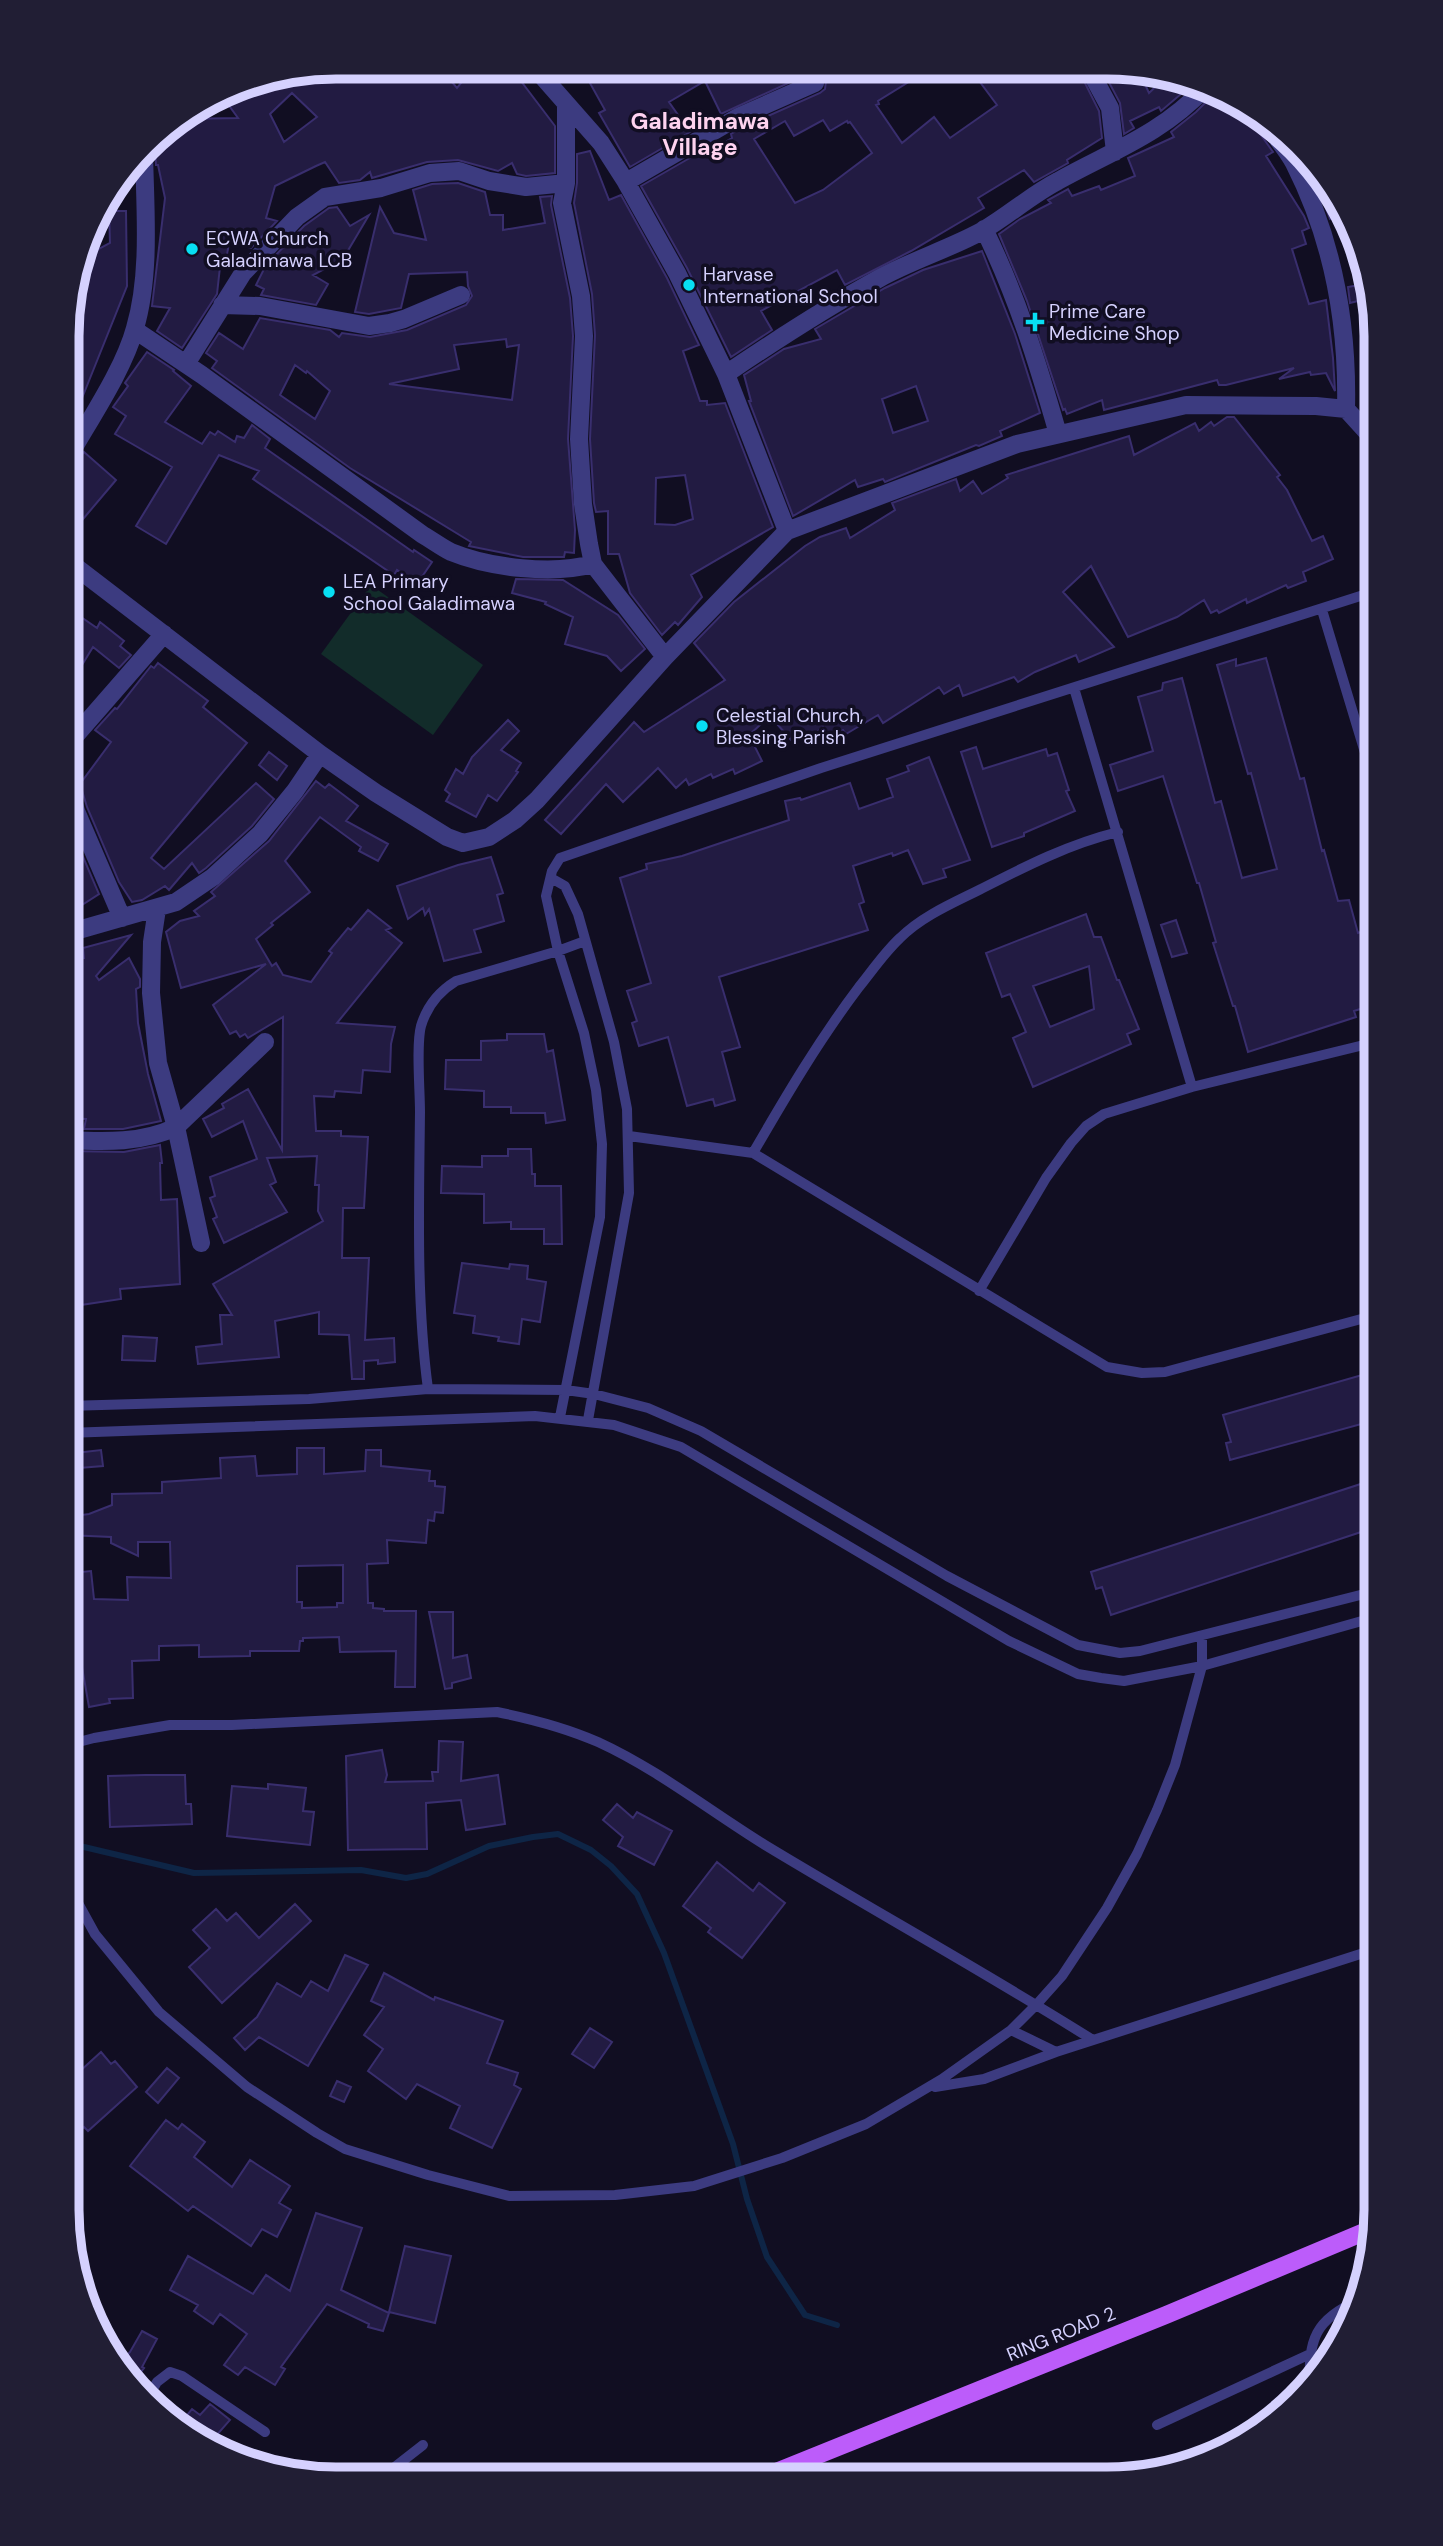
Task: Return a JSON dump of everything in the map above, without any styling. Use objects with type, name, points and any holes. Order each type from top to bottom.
[{"type":"main road","name":"RING ROAD 2","points":[[791,2467],[1363,2232]]},
{"type":"street","points":[[545,79],[601,143],[677,273],[726,374],[786,531]]},
{"type":"street","points":[[1094,79],[1110,108],[1115,152]]},
{"type":"street","points":[[626,182],[738,117],[815,83]]},
{"type":"street","points":[[726,374],[883,277],[957,244],[1056,182],[1157,130],[1199,95]]},
{"type":"street","points":[[566,106],[566,183],[562,203],[581,296],[584,336],[579,439],[583,504],[593,564],[665,657]]},
{"type":"street","points":[[1288,153],[1318,216],[1336,281],[1347,364],[1346,409]]},
{"type":"street","points":[[79,438],[106,391],[135,330],[143,296],[144,165]]},
{"type":"street","points":[[186,364],[243,273],[297,217],[325,197],[381,188],[430,173],[459,170],[489,181],[526,187],[566,183]]},
{"type":"street","points":[[984,229],[1025,321],[1058,435]]},
{"type":"street","points":[[222,304],[260,306],[369,326],[404,319],[461,295]]},
{"type":"street","points":[[135,330],[449,551],[473,559],[537,568],[573,569],[593,564]]},
{"type":"street","points":[[79,569],[320,754],[376,793],[447,837],[463,843],[476,841],[500,830],[537,800],[665,657],[786,531],[1004,449],[1186,405],[1316,405],[1346,409],[1364,428]]},
{"type":"street","points":[[79,731],[164,634]]},
{"type":"street","points":[[79,930],[176,902],[213,877],[260,834],[295,792],[320,754]]},
{"type":"street","points":[[79,818],[122,918]]},
{"type":"street","points":[[157,909],[152,942],[151,993],[158,1063],[176,1127],[201,1242]]},
{"type":"street","points":[[79,1140],[138,1139],[160,1135],[176,1127],[265,1042]]},
{"type":"lane","points":[[560,1417],[600,1217],[602,1144],[596,1090],[584,1033],[558,951],[546,896],[560,858],[821,768],[1364,595]]},
{"type":"lane","points":[[1322,610],[1364,749]]},
{"type":"lane","points":[[1074,688],[1192,1087]]},
{"type":"lane","points":[[753,1153],[805,1063],[883,956],[901,936],[940,909],[1046,855],[1086,840],[1118,832]]},
{"type":"lane","points":[[551,878],[565,886],[578,914],[622,1077],[629,1136],[629,1193],[588,1420]]},
{"type":"lane","points":[[428,1389],[420,1237],[420,1028],[435,997],[456,981],[585,941]]},
{"type":"lane","points":[[979,1291],[1046,1178],[1086,1126],[1104,1114],[1192,1087],[1364,1045]]},
{"type":"lane","points":[[629,1136],[753,1153],[1107,1367],[1142,1373],[1165,1372],[1364,1318]]},
{"type":"lane","points":[[79,1406],[309,1399],[428,1389],[565,1390],[594,1394],[648,1408],[701,1431],[947,1576],[1079,1645],[1120,1653],[1140,1651],[1364,1594]]},
{"type":"lane","points":[[79,1433],[459,1418],[560,1417],[588,1420],[645,1433],[681,1447],[1009,1641],[1078,1674],[1124,1681],[1202,1666],[1364,1620]]},
{"type":"lane","points":[[79,1905],[95,1934],[136,1987],[189,2040],[247,2087],[345,2149],[428,2175],[509,2196],[615,2195],[660,2192],[694,2186],[827,2141],[866,2124],[928,2088],[1011,2030],[1037,2004],[1062,1976],[1082,1946],[1137,1854],[1175,1765],[1202,1666],[1202,1636]]},
{"type":"lane","points":[[79,1742],[170,1725],[232,1725],[483,1712],[497,1712],[533,1720],[591,1739],[640,1765],[765,1845],[1037,2004],[1093,2040]]},
{"type":"lane","points":[[928,2088],[984,2079],[1056,2052],[1364,1952]]},
{"type":"lane","points":[[1011,2030],[1056,2052]]},
{"type":"lane","points":[[1309,2369],[1308,2355],[1317,2334],[1328,2317],[1346,2307]]},
{"type":"lane","points":[[1157,2424],[1308,2355]]},
{"type":"lane","points":[[152,2390],[157,2382],[170,2372],[182,2375],[265,2432]]},
{"type":"lane","points":[[395,2467],[423,2445]]},
{"type":"green space","points":[[371,585],[483,665],[433,735],[321,654]]},
{"type":"building","points":[[449,79],[457,88],[464,79],[519,79],[555,126],[555,173],[526,176],[517,174],[512,163],[498,171],[458,160],[427,162],[372,178],[370,172],[360,180],[339,183],[325,162],[316,166],[275,186],[266,218],[277,221],[251,248],[229,242],[226,262],[220,267],[217,294],[182,348],[157,331],[170,308],[152,306],[165,198],[155,153],[198,119],[238,118],[227,103],[253,92],[302,81]],"holes":[[[292,93],[317,117],[284,142],[270,114]]]},
{"type":"building","points":[[588,79],[797,79],[721,114],[705,81],[669,102],[690,132],[630,167],[599,113],[605,110]]},
{"type":"building","points":[[830,79],[913,79],[878,101],[879,104],[876,105],[902,143],[934,117],[950,138],[997,105],[978,79],[1083,79],[1099,111],[1102,138],[1067,160],[1068,163],[1034,182],[1024,170],[978,198],[984,208],[911,251],[845,285],[837,270],[761,311],[772,330],[731,357],[687,268],[641,186],[702,151],[704,154],[732,138],[731,134],[743,127],[825,89],[826,81]],"holes":[[[823,120],[830,131],[847,121],[872,153],[823,190],[795,203],[754,139],[785,121],[794,136]]]},
{"type":"building","points":[[1107,79],[1144,82],[1149,93],[1158,84],[1185,91],[1161,111],[1159,107],[1130,121],[1134,128],[1124,134],[1120,103]]},
{"type":"building","points":[[1209,99],[1221,105],[1254,125],[1273,152],[1266,156],[1309,228],[1302,231],[1306,244],[1292,249],[1309,304],[1326,300],[1335,391],[1326,373],[1311,375],[1310,372],[1279,379],[1294,368],[1226,385],[1219,385],[1217,380],[1104,410],[1102,400],[1067,414],[1065,409],[1063,410],[1027,301],[999,234],[1020,219],[1051,203],[1048,200],[1068,189],[1072,196],[1099,186],[1101,190],[1135,176],[1128,158],[1174,137],[1171,132]]},
{"type":"building","points":[[590,151],[609,200],[621,195],[667,278],[699,345],[683,351],[700,401],[707,401],[707,405],[725,403],[773,527],[691,575],[702,597],[678,625],[675,622],[662,635],[630,593],[619,554],[608,554],[608,511],[596,512],[594,503],[590,439],[595,335],[592,294],[574,203],[577,154]],"holes":[[[685,475],[693,519],[675,525],[655,524],[656,478]]]},
{"type":"building","points":[[458,183],[485,192],[490,215],[503,215],[503,230],[545,223],[540,197],[552,196],[551,205],[570,298],[573,336],[568,439],[575,530],[574,553],[565,552],[564,557],[523,557],[469,546],[471,542],[350,468],[212,368],[217,361],[206,353],[219,333],[243,349],[260,318],[330,330],[339,337],[342,333],[370,337],[407,330],[466,305],[472,296],[467,272],[409,274],[401,308],[369,314],[355,312],[380,207],[394,233],[426,240],[413,190],[432,184]],"holes":[[[506,339],[507,347],[519,345],[512,400],[389,384],[459,369],[454,345]],[[295,365],[306,373],[307,371],[330,391],[315,419],[280,395]]]},
{"type":"building","points":[[1318,189],[1335,217],[1330,219]]},
{"type":"building","points":[[337,207],[350,226],[369,215],[343,259],[313,275],[328,284],[316,305],[261,295],[264,289],[256,285],[266,265],[304,226],[329,208]]},
{"type":"building","points":[[111,211],[126,211],[127,286],[79,406],[79,319],[84,286],[92,253],[110,243],[109,214]]},
{"type":"building","points":[[982,251],[1015,334],[1040,413],[1000,431],[1002,436],[885,482],[883,479],[858,487],[855,480],[793,516],[749,401],[744,375],[784,349],[821,339],[815,329],[885,288],[923,270]],"holes":[[[916,386],[928,421],[893,433],[882,399]]]},
{"type":"building","points":[[1359,285],[1362,300],[1350,303],[1348,287]]},
{"type":"building","points":[[147,352],[174,370],[191,386],[165,422],[202,444],[210,432],[215,435],[218,431],[235,442],[237,436],[244,438],[252,425],[270,439],[265,448],[413,552],[414,550],[432,562],[417,584],[397,570],[394,575],[253,479],[259,471],[219,455],[166,544],[136,526],[172,467],[115,434],[126,416],[113,407],[128,386],[125,383]]},
{"type":"building","points":[[1227,417],[1234,417],[1280,475],[1277,477],[1287,490],[1312,541],[1323,536],[1333,559],[1303,572],[1306,581],[1288,588],[1286,585],[1247,603],[1246,599],[1219,613],[1217,610],[1211,613],[1204,600],[1177,617],[1128,637],[1091,566],[1063,592],[1114,647],[1079,662],[1076,655],[1018,682],[1014,677],[963,696],[959,685],[944,694],[939,687],[883,723],[878,715],[846,734],[843,730],[829,738],[823,727],[808,739],[802,732],[792,741],[770,716],[749,735],[762,761],[735,774],[733,769],[713,778],[711,774],[689,785],[686,779],[676,788],[658,768],[623,802],[606,784],[561,834],[545,820],[634,722],[644,732],[725,680],[694,643],[734,602],[820,537],[846,528],[850,538],[895,510],[892,503],[956,479],[960,491],[973,481],[982,494],[1008,478],[1006,475],[1129,436],[1134,455],[1195,423],[1199,431],[1211,422],[1214,426]]},
{"type":"building","points":[[84,452],[116,480],[79,524],[79,459]]},
{"type":"building","points":[[516,579],[563,580],[618,615],[645,649],[621,671],[607,656],[565,644],[573,617],[545,604],[546,602],[512,593]]},
{"type":"building","points":[[79,616],[97,628],[100,622],[124,641],[120,646],[131,655],[119,668],[93,647],[79,670]]},
{"type":"building","points":[[1266,658],[1300,779],[1304,778],[1322,851],[1324,850],[1338,901],[1349,900],[1358,933],[1361,932],[1364,943],[1364,1008],[1354,1011],[1356,1017],[1248,1052],[1213,943],[1216,942],[1199,883],[1163,776],[1118,791],[1110,765],[1153,751],[1138,697],[1162,690],[1163,683],[1182,678],[1215,803],[1221,801],[1242,878],[1277,869],[1251,773],[1248,774],[1217,665],[1236,659],[1236,666]]},
{"type":"building","points":[[158,663],[208,701],[203,707],[247,743],[151,858],[164,869],[256,783],[274,799],[252,826],[206,868],[199,873],[192,863],[169,890],[165,886],[142,900],[132,902],[119,882],[80,784],[111,742],[95,730],[115,708],[117,709],[151,666],[154,668]]},
{"type":"building","points":[[508,720],[519,731],[501,750],[521,763],[516,771],[518,772],[497,801],[488,795],[476,817],[446,801],[450,794],[445,790],[456,769],[463,774],[472,757]]},
{"type":"building","points":[[976,747],[983,769],[1046,749],[1048,756],[1057,753],[1069,790],[1066,791],[1075,811],[1024,833],[1024,836],[992,847],[961,752]]},
{"type":"building","points":[[269,752],[287,766],[277,780],[259,765]]},
{"type":"building","points":[[929,757],[970,860],[943,869],[946,877],[923,884],[908,850],[853,866],[864,902],[859,904],[868,930],[719,977],[740,1047],[722,1052],[735,1100],[715,1106],[713,1099],[687,1106],[668,1037],[639,1046],[632,1023],[637,1021],[627,991],[651,983],[620,878],[647,869],[646,864],[682,856],[789,820],[785,801],[801,800],[850,783],[859,809],[893,797],[887,779],[909,771],[907,766]]},
{"type":"building","points":[[316,781],[325,788],[329,784],[358,806],[346,821],[388,844],[378,861],[359,851],[361,847],[320,817],[285,861],[310,892],[271,923],[273,925],[256,939],[272,966],[276,963],[283,975],[311,982],[332,953],[329,951],[368,910],[391,928],[386,930],[402,943],[337,1023],[395,1027],[390,1072],[363,1070],[361,1093],[335,1091],[334,1097],[314,1096],[316,1131],[341,1131],[341,1136],[368,1137],[364,1208],[343,1208],[342,1258],[369,1258],[365,1340],[394,1338],[395,1362],[378,1364],[378,1360],[364,1361],[364,1379],[352,1379],[349,1335],[319,1334],[319,1312],[275,1321],[279,1357],[198,1364],[196,1347],[222,1344],[220,1315],[232,1315],[213,1284],[323,1221],[318,1211],[319,1185],[315,1185],[317,1156],[267,1158],[276,1182],[270,1185],[287,1212],[224,1243],[213,1219],[217,1217],[210,1198],[215,1196],[210,1177],[257,1159],[243,1121],[212,1137],[203,1119],[224,1108],[222,1104],[248,1089],[282,1150],[283,1017],[248,1038],[245,1034],[240,1037],[236,1031],[230,1034],[213,1005],[266,964],[181,988],[166,932],[180,921],[199,916],[194,911],[215,896],[211,892],[269,841]]},
{"type":"building","points":[[79,848],[99,894],[79,907]]},
{"type":"building","points":[[491,857],[503,893],[497,895],[504,921],[474,930],[481,952],[444,961],[429,909],[425,915],[423,908],[408,919],[397,886]]},
{"type":"building","points":[[1086,914],[1094,937],[1101,937],[1139,1029],[1127,1034],[1131,1044],[1033,1087],[1013,1038],[1026,1032],[1010,994],[1002,997],[986,953]],"holes":[[[1089,966],[1094,1009],[1050,1027],[1033,986]]]},
{"type":"building","points":[[1176,920],[1187,953],[1172,957],[1161,925]]},
{"type":"building","points":[[131,935],[96,976],[99,980],[129,958],[140,979],[140,987],[136,989],[138,1023],[161,1121],[123,1129],[84,1129],[86,1119],[79,1119],[79,958],[84,958],[83,948]]},
{"type":"building","points":[[507,1034],[544,1034],[547,1052],[553,1050],[565,1120],[546,1123],[545,1113],[511,1113],[511,1107],[484,1107],[484,1091],[445,1089],[446,1060],[481,1060],[481,1041],[507,1040]]},
{"type":"building","points":[[160,1145],[161,1200],[177,1199],[180,1284],[120,1289],[121,1299],[79,1305],[79,1151],[124,1152]]},
{"type":"building","points":[[508,1149],[531,1149],[535,1186],[561,1186],[562,1244],[544,1244],[544,1229],[511,1229],[511,1222],[484,1223],[484,1194],[441,1193],[442,1166],[482,1167],[482,1156],[508,1156]]},
{"type":"building","points":[[462,1263],[509,1269],[510,1264],[528,1266],[527,1279],[546,1282],[540,1322],[522,1319],[519,1344],[498,1341],[499,1337],[473,1333],[475,1316],[454,1313]]},
{"type":"building","points":[[123,1336],[157,1338],[155,1361],[122,1360]]},
{"type":"building","points":[[1362,1375],[1364,1423],[1230,1460],[1226,1443],[1231,1442],[1223,1415]]},
{"type":"building","points":[[297,1448],[324,1448],[324,1474],[365,1471],[366,1450],[381,1450],[381,1466],[430,1471],[429,1481],[435,1481],[435,1486],[445,1487],[443,1513],[435,1512],[434,1521],[428,1520],[426,1543],[387,1540],[388,1563],[367,1564],[368,1603],[373,1603],[373,1608],[384,1611],[416,1611],[415,1687],[395,1687],[396,1651],[340,1652],[339,1637],[303,1638],[299,1651],[250,1651],[250,1656],[199,1657],[199,1645],[159,1646],[159,1660],[132,1661],[133,1698],[109,1699],[110,1703],[89,1707],[82,1667],[79,1668],[79,1550],[82,1572],[91,1571],[94,1599],[128,1600],[127,1577],[171,1578],[170,1542],[138,1542],[138,1556],[111,1543],[111,1537],[79,1536],[79,1515],[112,1505],[112,1494],[162,1493],[162,1482],[221,1478],[220,1458],[255,1456],[257,1476],[297,1474]],"holes":[[[343,1565],[343,1603],[337,1603],[337,1607],[302,1608],[302,1602],[297,1602],[297,1566]]]},
{"type":"building","points":[[101,1450],[103,1466],[79,1468],[79,1453]]},
{"type":"building","points":[[1364,1483],[1364,1531],[1111,1615],[1102,1587],[1096,1589],[1091,1572]]},
{"type":"building","points":[[429,1612],[453,1612],[453,1658],[467,1655],[471,1678],[452,1683],[452,1688],[445,1689]]},
{"type":"building","points":[[439,1741],[463,1742],[461,1781],[498,1775],[505,1824],[466,1830],[461,1800],[426,1803],[427,1849],[348,1850],[346,1756],[382,1750],[387,1775],[385,1782],[433,1781],[432,1772],[438,1772]]},
{"type":"building","points":[[185,1775],[186,1804],[191,1804],[192,1824],[110,1827],[108,1776]]},
{"type":"building","points":[[268,1784],[306,1788],[303,1811],[314,1812],[310,1845],[227,1836],[232,1786],[268,1789]]},
{"type":"building","points":[[617,1804],[633,1818],[637,1812],[672,1831],[654,1865],[618,1846],[623,1837],[603,1820]]},
{"type":"building","points":[[717,1862],[753,1891],[759,1883],[785,1903],[742,1958],[708,1932],[711,1928],[683,1906]]},
{"type":"building","points":[[295,1904],[311,1921],[222,2003],[189,1967],[210,1948],[193,1930],[216,1909],[227,1921],[236,1913],[259,1938]]},
{"type":"building","points":[[345,1955],[368,1965],[308,2066],[259,2037],[245,2050],[234,2038],[257,2017],[277,1983],[301,1997],[311,1981],[328,1991]]},
{"type":"building","points":[[384,1973],[434,2000],[435,1997],[503,2021],[487,2063],[518,2073],[514,2085],[521,2089],[492,2148],[450,2128],[460,2106],[417,2084],[406,2099],[368,2071],[383,2049],[364,2035],[384,2007],[371,2001]]},
{"type":"building","points":[[590,2028],[612,2042],[594,2068],[572,2054]]},
{"type":"building","points":[[101,2052],[111,2064],[115,2061],[137,2087],[88,2131],[84,2127],[79,2132],[79,2072]]},
{"type":"building","points":[[167,2068],[179,2078],[158,2103],[146,2092]]},
{"type":"building","points":[[337,2081],[351,2087],[344,2102],[330,2096]]},
{"type":"building","points":[[166,2120],[178,2129],[182,2124],[205,2142],[194,2157],[232,2187],[250,2160],[290,2186],[279,2203],[291,2210],[277,2237],[262,2229],[251,2246],[193,2206],[188,2211],[130,2166]]},
{"type":"building","points":[[316,2213],[362,2228],[341,2290],[389,2313],[383,2331],[368,2327],[369,2324],[327,2304],[281,2367],[285,2369],[275,2385],[245,2367],[238,2375],[224,2365],[247,2334],[220,2314],[213,2324],[194,2311],[198,2305],[170,2290],[188,2256],[253,2294],[266,2275],[290,2291]]},
{"type":"building","points":[[405,2246],[451,2256],[435,2323],[389,2312]]},
{"type":"building","points":[[142,2331],[157,2339],[139,2375],[125,2358]]},
{"type":"building","points":[[210,2404],[230,2420],[215,2437],[185,2418],[192,2409],[200,2415]]},
{"type":"waterway","points":[[79,1846],[194,1873],[361,1870],[406,1878],[427,1874],[489,1846],[533,1837],[558,1834],[591,1850],[611,1866],[637,1894],[664,1953],[733,2144],[747,2199],[767,2257],[805,2315],[837,2325]]},
{"type":"place","name":"ECWA Church Galadimawa LCB","points":[[192,249]]},
{"type":"place","name":"Harvase International School","points":[[689,285]]},
{"type":"place","name":"Prime Care Medicine Shop","points":[[1035,322]]},
{"type":"place","name":"LEA Primary School Galadimawa","points":[[329,592]]},
{"type":"place","name":"Celestial Church, Blessing Parish","points":[[702,726]]},
{"type":"district","name":"Galadimawa Village","points":[[700,134]]}]
